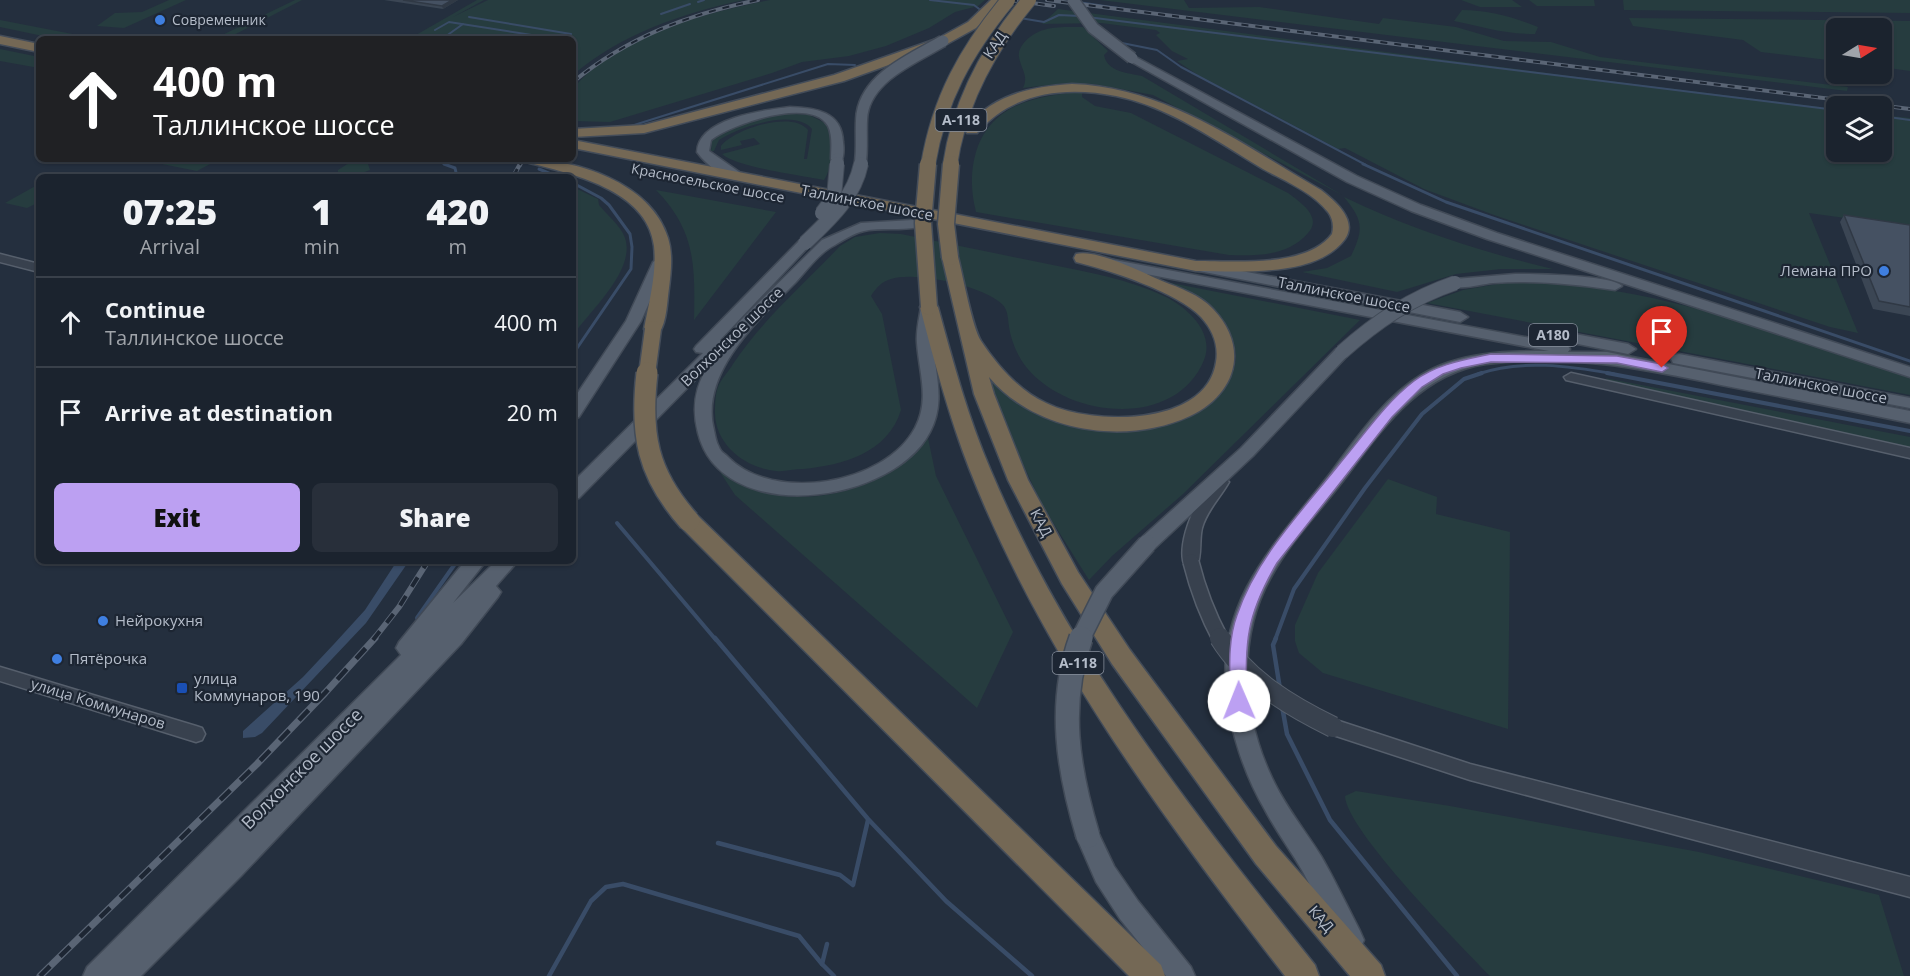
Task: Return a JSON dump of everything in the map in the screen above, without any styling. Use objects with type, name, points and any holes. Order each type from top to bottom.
[{"type":"highway","points":[[576,133],[644,129],[839,78],[943,41],[972,25],[998,0]]},
{"type":"highway","name":"КАД","points":[[1008,0],[978,37],[959,68],[937,121],[925,175],[921,214],[923,266],[929,307],[954,398],[988,491],[1037,592],[1088,681],[1156,782],[1229,881],[1304,976]]},
{"type":"highway","name":"КАД","points":[[1029,0],[999,37],[981,67],[961,118],[954,149],[946,217],[950,257],[984,394],[1018,480],[1070,578],[1121,657],[1266,855],[1369,975]]},
{"type":"highway","points":[[0,40],[36,47]]},
{"type":"highway","points":[[950,257],[955,240],[956,190],[962,153],[968,134],[983,116],[1017,97],[1035,92],[1086,87],[1145,98],[1175,111],[1316,193],[1330,204],[1340,219],[1341,231],[1337,240],[1319,254],[1286,262],[1196,266]]},
{"type":"highway","name":"Красносельское шоссе","points":[[576,145],[779,185]]},
{"type":"highway","name":"Красносельское шоссе","points":[[576,158],[913,224]]},
{"type":"highway","points":[[542,162],[587,174],[616,188],[646,209],[661,237],[662,255],[643,426],[649,458],[663,489],[689,521],[1150,976]]},
{"type":"highway","name":"Таллинское шоссе","points":[[779,185],[1196,266]]},
{"type":"highway","name":"Таллинское шоссе","points":[[913,224],[1104,262]]},
{"type":"highway","points":[[971,340],[1002,381],[1022,398],[1062,416],[1108,424],[1135,423],[1183,412],[1203,399],[1218,383],[1226,368],[1227,348],[1220,330],[1206,312],[1188,299],[1104,262]]},
{"type":"main road","points":[[1073,0],[1093,28],[1132,58],[1342,174],[1416,208],[1503,240],[1910,372]]},
{"type":"main road","points":[[800,242],[853,191],[861,163],[862,112],[868,98],[880,83],[895,71],[943,41]]},
{"type":"main road","points":[[737,177],[703,152],[703,144],[716,130],[773,112],[800,110],[826,117],[835,130],[837,159],[834,196],[800,242]]},
{"type":"main road","name":"Волхонское шоссе","points":[[576,490],[827,243],[861,227],[913,224]]},
{"type":"main road","name":"Волхонское шоссе","points":[[576,490],[800,242]]},
{"type":"main road","points":[[576,408],[640,308],[654,283],[662,255]]},
{"type":"main road","name":"Таллинское шоссе","points":[[1104,262],[1910,417]]},
{"type":"main road","name":"Таллинское шоссе","points":[[1196,266],[1910,403]]},
{"type":"main road","points":[[1182,976],[1129,910],[1106,874],[1088,836],[1076,799],[1069,763],[1066,718],[1069,671],[1083,631],[1099,600],[1122,569],[1247,452],[1342,352],[1370,326],[1398,306],[1423,294],[1455,283],[1527,276],[1570,278],[1658,296],[1782,331]]},
{"type":"main road","points":[[752,318],[710,378],[702,405],[702,430],[709,447],[733,472],[771,487],[803,490],[844,485],[867,477],[889,466],[907,452],[921,434],[933,403],[925,341],[929,307]]},
{"type":"main road","points":[[1369,975],[1315,870],[1269,795],[1248,745],[1239,701],[1238,652],[1243,618],[1256,587],[1272,559],[1387,414],[1425,380],[1458,364],[1491,358],[1617,359]]},
{"type":"main road","points":[[322,762],[474,564]]},
{"type":"main road","name":"Волхонское шоссе","points":[[96,976],[125,965],[322,762],[505,564]]},
{"type":"main road","name":"Волхонское шоссе","points":[[322,762],[454,638],[514,564]]},
{"type":"street","points":[[0,258],[36,267]]},
{"type":"street","points":[[1571,377],[1910,453]]},
{"type":"street","points":[[1247,452],[1197,515],[1191,538],[1191,562],[1204,613],[1215,631],[1248,674],[1287,703],[1333,727],[1470,772],[1910,887]]},
{"type":"street","name":"улица Коммунаров","points":[[0,674],[196,734]]},
{"type":"green space","points":[[169,0],[186,0],[124,28],[97,26],[115,13],[142,12]]},
{"type":"green space","points":[[295,0],[302,0],[232,36],[220,36]]},
{"type":"green space","points":[[477,0],[484,0],[453,17],[488,0],[744,0],[698,11],[653,27],[611,48],[576,73],[576,36],[414,36]]},
{"type":"green space","points":[[770,0],[985,0],[978,6],[955,12],[929,28],[886,46],[849,56],[802,62],[610,122],[576,121],[576,86],[591,70],[613,54],[663,29],[718,12]]},
{"type":"green space","points":[[1100,0],[1184,0],[1189,8],[1259,7],[1379,24],[1383,18],[1456,27],[1504,41],[1551,42],[1600,57],[1848,87],[1847,91]]},
{"type":"green space","points":[[1461,0],[1512,0],[1522,7],[1480,7]]},
{"type":"green space","points":[[1529,0],[1594,0],[1595,6],[1537,6]]},
{"type":"green space","points":[[1623,0],[1910,0],[1910,13],[1624,10]]},
{"type":"green space","points":[[1058,9],[1826,108],[1826,162],[1892,162],[1892,116],[1910,118],[1910,227],[1809,213],[1858,333],[1830,327],[1494,215],[1424,189],[1345,148],[1338,149],[1198,75],[1177,61],[1188,59],[1172,51],[1156,35],[1160,33],[1156,30],[1101,23],[1042,24]]},
{"type":"green space","points":[[1462,10],[1501,15],[1538,27],[1535,34],[1524,34],[1454,21]]},
{"type":"green space","points":[[1629,18],[1826,20],[1826,60],[1761,52],[1743,40],[1633,26]]},
{"type":"green space","points":[[0,20],[83,36],[43,36],[0,27]]},
{"type":"green space","points":[[1892,21],[1910,21],[1910,71],[1892,69]]},
{"type":"green space","points":[[1083,27],[1108,51],[1104,55],[1109,65],[1125,73],[1142,76],[1342,195],[1153,95],[1094,84],[1066,83],[1023,88],[1025,76],[1019,54],[1029,38],[1035,33],[1050,28]]},
{"type":"green space","points":[[0,49],[36,56],[36,67],[0,61]]},
{"type":"green space","points":[[1082,91],[1082,97],[1095,106],[1131,113],[1288,193],[1308,210],[1313,221],[1312,227],[1300,241],[1282,250],[1261,255],[1229,255],[976,212],[972,182],[974,159],[983,135],[993,122],[1018,105],[1049,96]]},
{"type":"green space","points":[[779,113],[809,115],[825,123],[828,128],[831,152],[829,168],[824,180],[755,167],[722,154],[760,144],[754,138],[740,141],[742,145],[721,150],[721,146],[728,140],[750,128],[777,122],[790,122],[800,124],[808,130],[804,159],[807,159],[812,129],[804,123],[793,120],[752,125],[719,140],[714,151],[711,151],[712,140],[719,134],[744,123]]},
{"type":"green space","points":[[152,162],[210,164],[197,171]]},
{"type":"green space","points":[[350,162],[364,162],[368,164],[370,170],[362,174],[345,174],[338,170]]},
{"type":"green space","points":[[36,186],[36,204],[27,208],[5,203]]},
{"type":"green space","points":[[576,188],[598,199],[599,205],[625,238],[627,250],[624,263],[600,302],[576,331]]},
{"type":"green space","points":[[656,190],[776,212],[694,320],[693,266],[686,235],[669,205]]},
{"type":"green space","points":[[1344,197],[1447,239],[1553,269],[1501,269],[1456,274],[1397,292],[1302,272],[1327,268],[1351,256],[1358,239],[1360,225],[1355,212]]},
{"type":"green space","points":[[880,233],[901,234],[1078,270],[1152,291],[1183,308],[1197,322],[1206,340],[1204,360],[1190,382],[1170,398],[1147,406],[1121,409],[1094,406],[1068,398],[1046,385],[1027,368],[1013,343],[1006,310],[994,298],[966,286],[949,282],[916,277],[891,279],[879,286],[871,296],[882,314],[901,410],[895,425],[886,437],[875,447],[862,454],[818,467],[776,471],[743,460],[727,445],[717,425],[715,400],[721,381],[757,332],[840,246],[855,237]]},
{"type":"green space","points":[[1166,282],[1360,320],[1183,494],[1112,556],[1089,580],[1042,505],[1010,436],[989,380],[1068,423],[1182,418],[1197,411],[1217,397],[1231,377],[1236,359],[1234,344],[1215,321],[1175,293]]},
{"type":"green space","points":[[1503,283],[1556,284],[1608,290],[1659,299],[1710,312],[1910,377],[1910,395],[1427,303],[1463,290]]},
{"type":"green space","points":[[1605,378],[1910,437],[1910,448],[1613,383]]},
{"type":"green space","points":[[928,438],[936,476],[1013,632],[977,708],[735,495],[720,472],[744,486],[770,494],[791,497],[835,493],[878,479],[897,468]]},
{"type":"green space","points":[[1388,479],[1437,497],[1436,514],[1510,532],[1508,729],[1323,673],[1299,653],[1295,641],[1295,625],[1318,573]]},
{"type":"green space","points":[[1356,791],[1699,852],[1879,895],[1904,976],[1490,976],[1407,888],[1364,834],[1350,812],[1345,796]]},
{"type":"water","points":[[395,564],[407,564],[366,623],[262,733],[255,737],[243,738],[243,731],[303,677],[365,610]]},
{"type":"building","points":[[403,0],[452,0],[442,6]]},
{"type":"building","name":"Лемана ПРО","points":[[1844,215],[1910,225],[1910,307],[1879,301]]},
{"type":"waterway","points":[[698,2],[704,0]]},
{"type":"waterway","points":[[930,0],[974,5],[983,12]]},
{"type":"waterway","points":[[1078,2],[1132,10]]},
{"type":"waterway","points":[[661,14],[690,4]]},
{"type":"waterway","points":[[1020,18],[1044,22],[1059,15],[1080,16]]},
{"type":"waterway","points":[[469,17],[571,34]]},
{"type":"waterway","points":[[1087,17],[1826,109]]},
{"type":"waterway","points":[[435,30],[449,22],[463,24]]},
{"type":"waterway","points":[[446,36],[463,24]]},
{"type":"waterway","points":[[463,24],[538,36]]},
{"type":"waterway","points":[[1117,42],[1157,50],[1181,67],[1366,165]]},
{"type":"waterway","points":[[631,126],[828,64],[855,65]]},
{"type":"waterway","points":[[1892,118],[1910,120]]},
{"type":"waterway","points":[[576,128],[587,129]]},
{"type":"waterway","points":[[440,162],[448,165]]},
{"type":"waterway","points":[[444,164],[455,168],[456,174]]},
{"type":"waterway","points":[[1363,164],[1446,202],[1910,361]]},
{"type":"waterway","points":[[539,169],[551,174]]},
{"type":"waterway","points":[[576,185],[609,205],[630,234],[632,247],[631,269],[576,350]]},
{"type":"waterway","points":[[1478,374],[1494,369],[1528,365],[1546,365],[1614,374]]},
{"type":"waterway","points":[[1275,640],[1294,589],[1365,488],[1422,414],[1464,379],[1482,373]]},
{"type":"waterway","points":[[1607,373],[1910,431]]},
{"type":"waterway","points":[[617,523],[716,640]]},
{"type":"waterway","points":[[417,618],[455,564]]},
{"type":"waterway","points":[[715,638],[868,819],[946,901],[1032,976]]},
{"type":"waterway","points":[[1276,638],[1273,645],[1280,689]]},
{"type":"waterway","points":[[1282,706],[1287,734],[1330,820],[1457,976]]},
{"type":"waterway","points":[[718,843],[840,875],[853,885],[868,820]]},
{"type":"waterway","points":[[549,976],[591,901],[606,887],[623,884],[799,936],[822,964]]},
{"type":"waterway","points":[[822,964],[827,944]]},
{"type":"waterway","points":[[822,964],[834,976]]},
{"type":"railway","points":[[576,80],[615,52],[660,29],[708,12],[758,0]]},
{"type":"railway","points":[[1010,0],[1054,6]]},
{"type":"railway","points":[[1047,0],[1910,109]]},
{"type":"railway","points":[[515,174],[520,164]]},
{"type":"railway","points":[[373,640],[399,607],[426,564]]},
{"type":"railway","points":[[40,976],[257,764],[375,638]]},
{"type":"place","name":"Современник","points":[[160,20]]},
{"type":"place","name":"Лемана ПРО","points":[[1884,271]]},
{"type":"place","name":"Нейрокухня","points":[[103,621]]},
{"type":"place","name":"Пятёрочка","points":[[57,659]]},
{"type":"place","name":"улица Коммунаров, 190","points":[[182,688]]},
{"type":"route","points":[[1239,701],[1238,652],[1243,618],[1256,587],[1272,559],[1387,414],[1418,384],[1458,364],[1491,358],[1617,359],[1662,368]]}]
